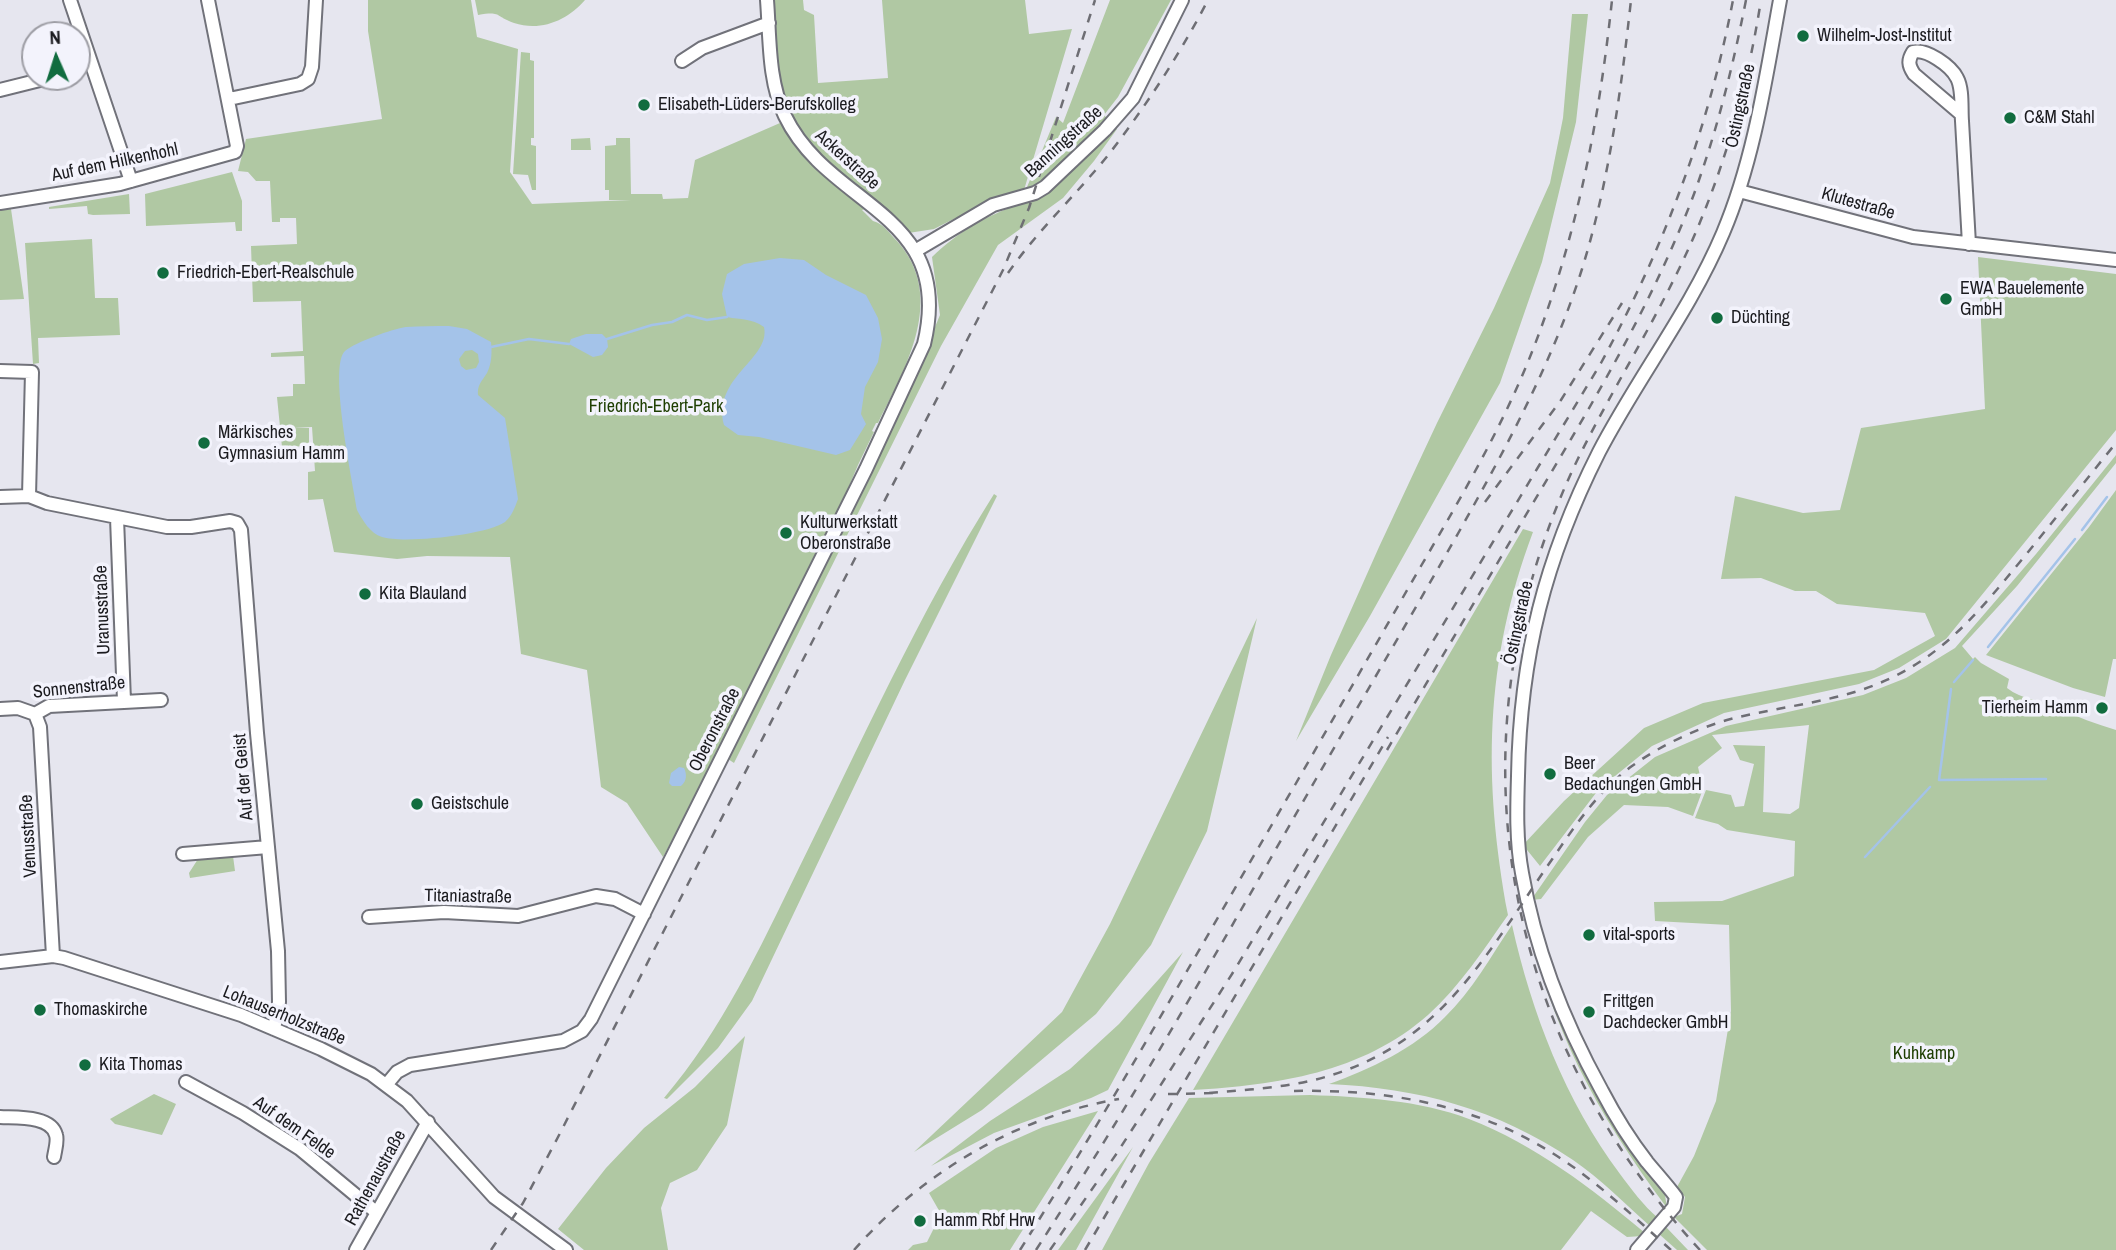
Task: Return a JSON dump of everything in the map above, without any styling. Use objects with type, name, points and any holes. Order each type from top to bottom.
[{"type":"street","points":[[70,0],[131,181]]},
{"type":"street","points":[[208,0],[229,99],[300,84],[308,79],[312,67],[316,0]]},
{"type":"street","name":"Ackerstraße","points":[[768,0],[775,89],[784,116],[811,154],[887,219],[915,251]]},
{"type":"street","name":"Banningstraße","points":[[915,251],[992,205],[1035,193],[1045,187],[1105,130],[1133,98],[1182,0]]},
{"type":"street","name":"Östingstraße","points":[[1637,1250],[1674,1207],[1676,1197],[1634,1143],[1601,1089],[1568,1023],[1544,954],[1520,859],[1517,805],[1520,714],[1542,591],[1568,521],[1621,412],[1678,321],[1703,275],[1739,191],[1780,0]]},
{"type":"street","points":[[682,61],[702,48],[769,23]]},
{"type":"street","points":[[1961,114],[1914,74],[1909,66],[1913,52],[1924,51],[1930,54],[1954,74],[1959,84],[1961,114],[1969,244]]},
{"type":"street","points":[[0,90],[21,85]]},
{"type":"street","name":"Auf dem Hilkenhohl","points":[[0,203],[131,181],[235,152],[237,146],[229,99]]},
{"type":"street","name":"Klutestraße","points":[[1739,191],[1913,237],[2116,260]]},
{"type":"street","name":"Oberonstraße","points":[[387,1084],[397,1072],[410,1065],[563,1041],[582,1031],[591,1019],[866,469],[920,353],[928,326],[929,296],[923,265],[915,251]]},
{"type":"street","points":[[0,371],[32,372],[29,496]]},
{"type":"street","points":[[0,497],[29,496],[47,503],[117,518]]},
{"type":"street","name":"Auf der Geist","points":[[117,518],[167,527],[237,523],[242,539],[278,951],[279,1002],[274,1029]]},
{"type":"street","name":"Uranusstraße","points":[[117,518],[124,701]]},
{"type":"street","name":"Sonnenstraße","points":[[0,709],[18,708],[35,714],[49,706],[161,700]]},
{"type":"street","name":"Venusstraße","points":[[35,714],[40,727],[53,956]]},
{"type":"street","points":[[183,854],[268,847]]},
{"type":"street","name":"Titaniastraße","points":[[369,917],[444,912],[518,916],[596,896],[615,899],[644,914]]},
{"type":"street","name":"Lohauserholzstraße","points":[[0,962],[53,956],[241,1015],[346,1061],[387,1084],[428,1122],[472,1174],[505,1206],[566,1250]]},
{"type":"street","name":"Auf dem Felde","points":[[186,1082],[243,1113],[300,1149],[376,1212]]},
{"type":"street","points":[[0,1117],[37,1120],[52,1127],[57,1136],[54,1157]]},
{"type":"street","name":"Rathenaustraße","points":[[356,1250],[428,1122]]},
{"type":"green space","name":"Friedrich-Ebert-Park","points":[[368,0],[471,0],[477,37],[518,49],[510,172],[532,204],[631,200],[609,200],[609,190],[605,190],[605,146],[616,145],[616,138],[630,138],[631,194],[662,194],[663,199],[688,198],[695,160],[780,123],[798,150],[865,209],[862,210],[873,221],[886,229],[912,263],[919,285],[920,308],[917,332],[900,379],[872,431],[874,432],[792,621],[663,857],[627,803],[601,787],[587,670],[521,654],[510,557],[427,556],[397,559],[334,552],[323,499],[308,500],[308,472],[315,471],[312,427],[293,428],[309,428],[309,446],[282,447],[277,397],[293,396],[293,384],[305,384],[304,356],[271,357],[271,353],[303,351],[301,301],[253,302],[251,246],[297,244],[296,218],[280,218],[280,222],[272,222],[270,181],[256,181],[248,172],[238,171],[246,139],[382,119],[368,31]]},
{"type":"green space","points":[[475,0],[585,0],[562,18],[534,26],[514,23],[495,14],[478,15]]},
{"type":"green space","points":[[773,0],[803,0],[804,10],[814,15],[818,83],[888,78],[882,0],[1025,0],[1029,34],[1072,29],[1024,190],[999,196],[934,229],[902,234],[811,154],[784,116]]},
{"type":"green space","points":[[1110,0],[1171,0],[1118,97],[1104,115],[1117,129],[1063,198],[998,245],[941,346],[734,763],[728,759],[846,511],[917,370],[940,315],[932,257],[973,225],[1020,204],[1056,117],[1063,123]]},
{"type":"green space","points":[[1572,14],[1588,14],[1576,122],[1542,262],[1500,383],[1370,616],[1296,741],[1379,547],[1494,308],[1550,183],[1563,118]]},
{"type":"green space","points":[[521,52],[530,53],[530,60],[534,61],[534,138],[531,138],[531,145],[536,146],[536,190],[532,190],[528,175],[513,174]]},
{"type":"green space","points":[[590,138],[591,150],[571,150],[571,139]]},
{"type":"green space","points":[[232,172],[242,201],[242,231],[236,231],[235,222],[146,226],[145,194]]},
{"type":"green space","points":[[129,194],[130,214],[93,215],[88,214],[87,206],[49,209],[49,207]]},
{"type":"green space","points":[[11,209],[24,299],[0,300],[0,210]]},
{"type":"green space","points":[[92,239],[95,298],[118,298],[120,335],[38,338],[39,363],[33,364],[25,243]]},
{"type":"green space","points":[[1978,257],[2116,274],[2116,430],[1946,639],[1899,668],[1859,684],[1724,713],[1652,746],[1599,789],[1540,866],[1523,845],[1564,801],[1644,728],[1703,703],[1874,670],[1935,636],[1925,613],[1837,604],[1816,591],[1795,591],[1761,578],[1721,579],[1735,496],[1803,513],[1840,510],[1861,428],[1985,409]]},
{"type":"green space","name":"Kuhkamp","points":[[2116,455],[2116,463],[2017,586],[1962,646],[1973,659],[1975,657],[2009,679],[2007,688],[2013,692],[2116,730],[2116,1250],[1707,1250],[1674,1217],[1682,1214],[1685,1197],[1677,1187],[1694,1156],[1716,1101],[1731,1011],[1729,925],[1655,921],[1654,902],[1722,901],[1794,876],[1795,841],[1727,830],[1718,824],[1695,818],[1706,790],[1731,795],[1735,807],[1744,806],[1754,764],[1740,760],[1733,745],[1765,746],[1763,812],[1790,814],[1799,808],[1809,725],[1712,735],[1722,748],[1698,767],[1703,789],[1693,816],[1668,807],[1624,805],[1588,837],[1541,899],[1531,900],[1607,795],[1655,757],[1726,726],[1863,695],[1906,678],[1955,648]]},
{"type":"green space","points":[[2116,490],[2116,659],[2113,659],[2105,697],[2073,688],[1986,655],[2089,527]]},
{"type":"green space","points":[[994,494],[997,496],[905,680],[752,1001],[718,1048],[667,1099],[664,1098],[704,1045],[738,988],[916,631]]},
{"type":"green space","points":[[1523,529],[1533,532],[1505,628],[1493,722],[1494,816],[1508,915],[1471,967],[1440,1004],[1402,1035],[1375,1050],[1347,1063],[1287,1079],[1193,1090]]},
{"type":"green space","points":[[1257,618],[1207,831],[1151,945],[1096,1014],[982,1110],[914,1152],[1062,1012],[1110,924]]},
{"type":"green space","points":[[233,856],[235,871],[190,878],[189,873],[198,859]]},
{"type":"green space","points":[[1524,910],[1547,981],[1641,1163],[1665,1195],[1667,1208],[1618,1137],[1579,1067],[1548,993]]},
{"type":"green space","points":[[1512,925],[1540,1023],[1567,1086],[1600,1146],[1633,1192],[1658,1218],[1651,1227],[1583,1167],[1515,1127],[1456,1104],[1426,1096],[1329,1084],[1391,1057],[1433,1028],[1464,996]]},
{"type":"green space","points":[[1183,952],[1108,1090],[994,1133],[931,1166],[990,1121],[1070,1069],[1119,1024]]},
{"type":"green space","points":[[745,1036],[727,1125],[697,1170],[670,1183],[661,1208],[668,1250],[584,1250],[558,1229],[606,1168],[644,1128],[695,1087]]},
{"type":"green space","points":[[154,1094],[176,1104],[162,1135],[115,1124],[110,1119]]},
{"type":"green space","points":[[1310,1095],[1370,1098],[1411,1104],[1469,1119],[1517,1141],[1562,1169],[1645,1233],[1642,1236],[1627,1237],[1591,1211],[1561,1250],[1102,1250],[1149,1163],[1189,1098]]},
{"type":"green space","points":[[1098,1111],[1010,1250],[908,1250],[913,1245],[927,1242],[941,1214],[929,1193],[996,1148],[1043,1127]]},
{"type":"green space","points":[[1133,1147],[1076,1250],[1058,1250]]},
{"type":"green space","points":[[1666,1227],[1688,1250],[1677,1250],[1659,1234]]},
{"type":"water","points":[[780,258],[804,260],[826,275],[866,295],[878,318],[882,339],[878,362],[865,387],[861,414],[866,424],[850,450],[836,455],[759,437],[738,435],[724,425],[726,394],[764,338],[764,327],[759,324],[727,317],[722,294],[727,274],[744,264]]},
{"type":"water","points":[[449,326],[467,329],[491,342],[490,365],[479,386],[478,395],[505,418],[518,499],[505,522],[481,531],[425,539],[382,537],[370,530],[357,510],[340,401],[340,361],[350,347],[383,333],[406,327]],"holes":[[[472,350],[478,354],[479,362],[476,368],[466,370],[461,366],[459,359],[465,351]]]},
{"type":"water","points":[[586,334],[602,334],[607,339],[608,347],[602,355],[593,357],[569,344],[571,339]]},
{"type":"water","points":[[679,767],[684,768],[685,780],[681,786],[672,786],[669,783],[671,773]]},
{"type":"waterway","points":[[607,339],[652,325],[672,322],[687,315],[707,320],[727,317]]},
{"type":"waterway","points":[[491,347],[529,339],[569,344]]},
{"type":"waterway","points":[[2082,530],[2107,497]]},
{"type":"waterway","points":[[1988,647],[2075,539]]},
{"type":"waterway","points":[[1954,682],[1973,660]]},
{"type":"waterway","points":[[1951,689],[1939,780],[2046,779]]},
{"type":"waterway","points":[[1865,857],[1930,787]]},
{"type":"railway","points":[[491,1250],[523,1203],[557,1139],[1003,270],[1029,208],[1095,0]]},
{"type":"railway","points":[[1008,273],[1123,136],[1174,60],[1208,0]]},
{"type":"railway","points":[[1020,1250],[1125,1077],[1295,785],[1455,508],[1502,420],[1541,328],[1567,247],[1595,125],[1612,0]]},
{"type":"railway","points":[[1036,1250],[1214,958],[1460,530],[1528,402],[1570,303],[1600,203],[1613,136],[1631,0]]},
{"type":"railway","points":[[1050,1250],[1117,1153],[1232,974],[1601,363],[1645,276],[1681,187],[1711,96],[1733,0]]},
{"type":"railway","points":[[1387,750],[1598,393],[1659,276],[1694,194],[1710,146],[1730,74],[1746,0]]},
{"type":"railway","points":[[1700,1250],[1632,1165],[1578,1074],[1539,978],[1514,879],[1505,777],[1512,674],[1534,571],[1573,469],[1665,296],[1707,206],[1739,105],[1761,0]]},
{"type":"railway","points":[[1485,502],[1561,400],[1622,303]]},
{"type":"railway","points":[[1209,1093],[1275,1087],[1314,1080],[1355,1067],[1391,1049],[1421,1027],[1449,1001],[1496,941],[1572,830],[1618,777],[1654,752],[1702,729],[1727,720],[1864,689],[1914,666],[1954,635],[1972,617],[2116,443]]},
{"type":"railway","points":[[1085,1250],[1388,737]]},
{"type":"railway","points":[[1294,1091],[1398,1097],[1465,1113],[1498,1125],[1575,1168],[1671,1250]]},
{"type":"railway","points":[[1168,1094],[1217,1093]]},
{"type":"railway","points":[[854,1250],[910,1196],[974,1152],[1044,1119],[1119,1099]]},
{"type":"place","name":"Wilhelm-Jost-Institut","points":[[1803,36]]},
{"type":"place","name":"Elisabeth-Lüders-Berufskolleg","points":[[644,105]]},
{"type":"place","name":"C&M Stahl","points":[[2010,118]]},
{"type":"place","name":"Friedrich-Ebert-Realschule","points":[[163,273]]},
{"type":"place","name":"EWA Bauelemente GmbH","points":[[1946,299]]},
{"type":"place","name":"Düchting","points":[[1717,318]]},
{"type":"place","name":"Märkisches Gymnasium Hamm","points":[[204,443]]},
{"type":"place","name":"Kulturwerkstatt Oberonstraße","points":[[786,533]]},
{"type":"place","name":"Kita Blauland","points":[[365,594]]},
{"type":"place","name":"Tierheim Hamm","points":[[2102,708]]},
{"type":"place","name":"Beer Bedachungen GmbH","points":[[1550,774]]},
{"type":"place","name":"Geistschule","points":[[417,804]]},
{"type":"place","name":"vital-sports","points":[[1589,935]]},
{"type":"place","name":"Thomaskirche","points":[[40,1010]]},
{"type":"place","name":"Frittgen Dachdecker GmbH","points":[[1589,1012]]},
{"type":"place","name":"Kita Thomas","points":[[85,1065]]},
{"type":"place","name":"Hamm Rbf Hrw","points":[[920,1221]]}]
